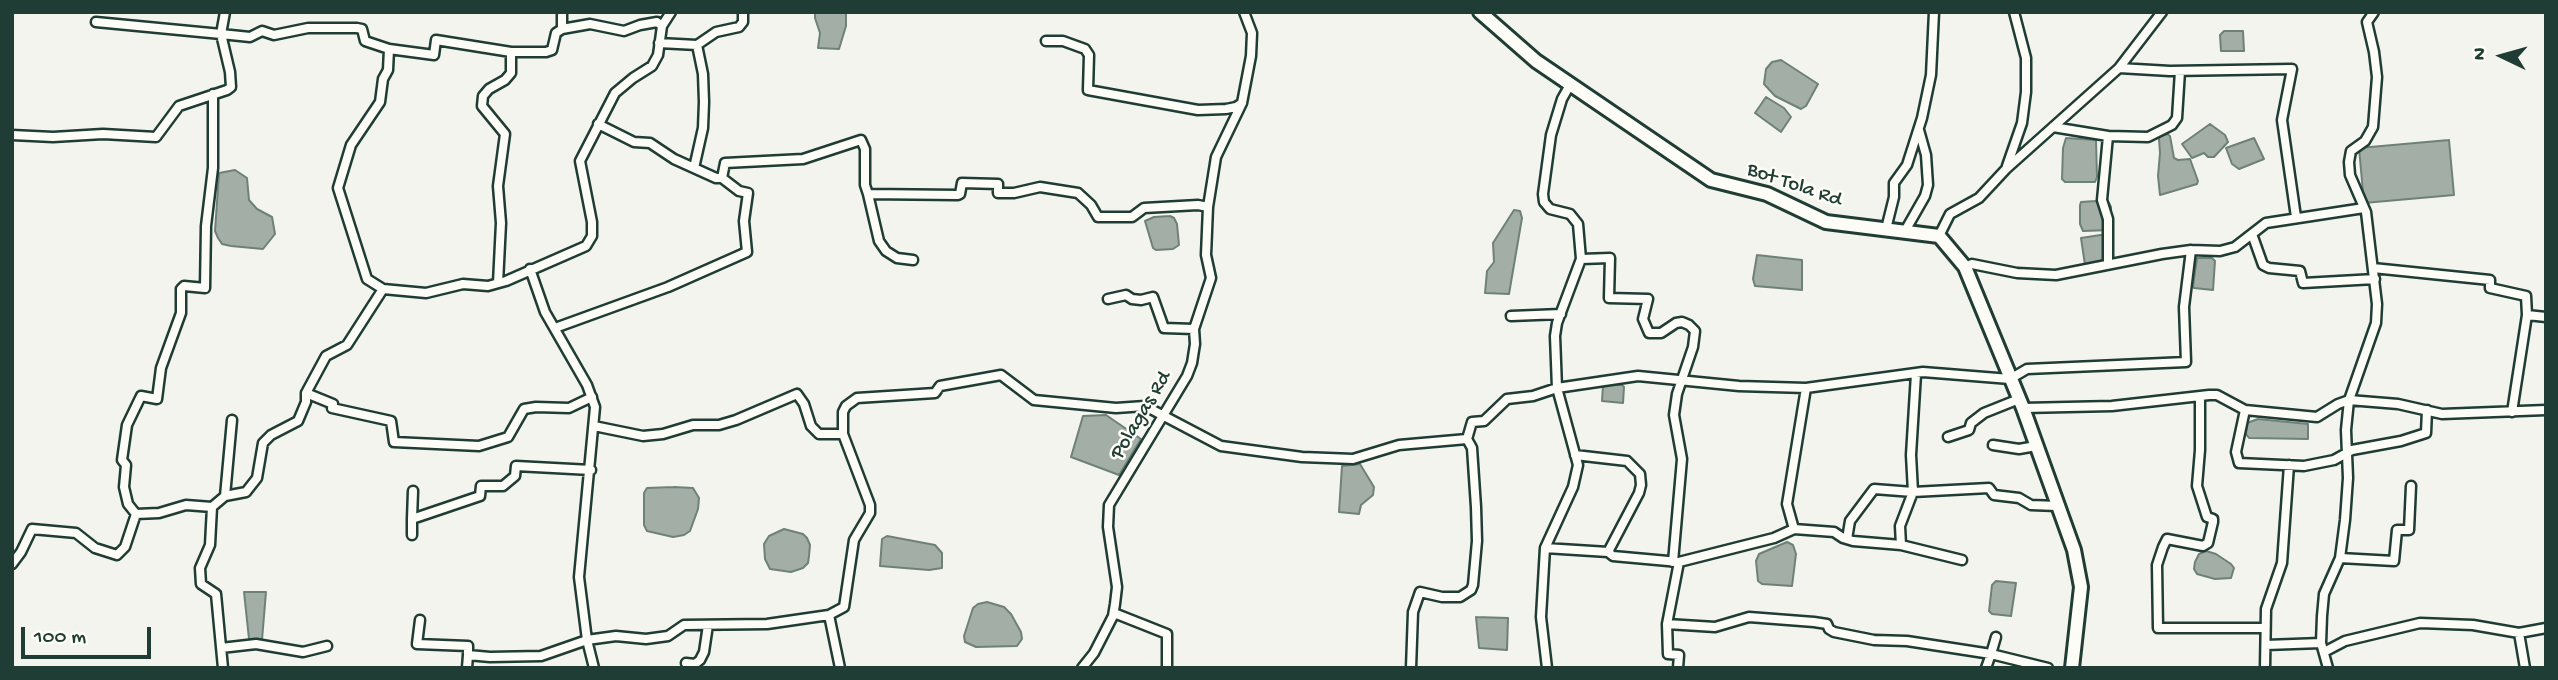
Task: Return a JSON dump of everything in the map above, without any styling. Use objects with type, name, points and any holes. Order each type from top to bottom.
[{"type":"main road","name":"Bot Tola Rd","points":[[1480,12],[1536,61],[1711,180],[1767,194],[1826,222],[1939,236]]},
{"type":"main road","points":[[1939,236],[1965,267],[2021,403],[2074,550],[2081,587],[2072,668]]},
{"type":"street","points":[[12,135],[156,136],[179,106],[227,90],[231,86],[221,34],[225,12]]},
{"type":"street","points":[[562,12],[562,29]]},
{"type":"street","points":[[389,49],[388,70],[383,79],[380,102],[351,145],[338,188],[367,279],[383,289],[426,293],[453,285],[488,286],[586,246],[592,236],[592,222],[580,161],[615,93],[652,66],[657,55],[662,26],[671,12]]},
{"type":"street","points":[[659,44],[697,45],[716,32],[738,27],[743,22],[743,12]]},
{"type":"street","name":"Polagas Rd","points":[[1082,668],[1094,653],[1114,613],[1117,587],[1108,527],[1109,505],[1187,376],[1192,363],[1194,329],[1211,278],[1206,255],[1208,207],[1216,157],[1241,103],[1251,56],[1252,33],[1244,12]]},
{"type":"street","points":[[1885,229],[1894,197],[1894,183],[1907,166],[1919,130],[1931,75],[1934,12]]},
{"type":"street","points":[[2006,169],[2022,123],[2026,92],[2026,58],[2014,12]]},
{"type":"street","points":[[1939,236],[1950,214],[1979,198],[2006,169],[2119,68],[2160,18],[2161,12]]},
{"type":"street","points":[[2328,668],[2323,648],[2324,594],[2340,558],[2347,503],[2349,400],[2376,323],[2375,279],[2364,208],[2350,175],[2349,162],[2351,151],[2365,141],[2373,127],[2376,77],[2367,22],[2374,12]]},
{"type":"street","points":[[96,22],[250,37],[262,31],[274,34],[308,28],[357,28],[362,29],[365,41],[389,49],[434,55],[436,40],[511,52],[535,53],[552,50],[556,33],[562,29],[590,24],[624,31],[648,23],[657,22],[662,26]]},
{"type":"street","points":[[1046,41],[1063,41],[1085,49],[1089,55],[1088,90],[1198,110],[1226,109],[1241,103]]},
{"type":"street","points":[[694,168],[703,128],[704,102],[703,74],[697,45]]},
{"type":"street","points":[[498,283],[501,223],[498,186],[505,134],[482,106],[483,96],[489,89],[505,80],[511,73],[511,52]]},
{"type":"street","points":[[2119,68],[2179,71],[2292,69],[2282,120],[2296,216]]},
{"type":"street","points":[[2053,128],[2108,136],[2148,137],[2172,125],[2176,118],[2179,71]]},
{"type":"street","points":[[1547,668],[1541,617],[1545,548],[1576,477],[1578,465],[1557,388],[1555,336],[1581,259],[1578,223],[1570,214],[1550,208],[1544,202],[1543,194],[1551,135],[1562,99],[1571,83]]},
{"type":"street","points":[[136,514],[128,504],[124,487],[126,464],[122,460],[127,425],[141,396],[157,399],[160,368],[181,313],[181,289],[184,286],[205,288],[213,94]]},
{"type":"street","points":[[555,328],[657,291],[747,252],[744,220],[748,193],[739,191],[722,178],[716,178],[674,159],[650,143],[634,142],[598,124]]},
{"type":"street","points":[[1905,231],[1925,197],[1928,185],[1926,155],[1919,130]]},
{"type":"street","points":[[2108,136],[2102,200],[2108,219],[2108,264]]},
{"type":"street","points":[[722,178],[725,163],[803,159],[861,140],[865,149],[865,185],[879,241],[886,251],[897,258],[913,260]]},
{"type":"street","points":[[868,194],[958,195],[961,183],[998,184],[998,192],[1040,187],[1078,193],[1091,205],[1098,217],[1132,217],[1144,208],[1198,205],[1208,207]]},
{"type":"street","points":[[1965,267],[1972,264],[2017,273],[2056,275],[2191,250],[2227,249],[2235,247],[2266,223],[2296,216],[2364,208]]},
{"type":"street","points":[[2252,234],[2263,265],[2300,271],[2303,283],[2375,279]]},
{"type":"street","points":[[1411,668],[1413,612],[1420,592],[1442,597],[1460,597],[1471,590],[1473,585],[1477,541],[1476,507],[1468,429],[1472,422],[1484,421],[1507,399],[1533,396],[1557,388],[1638,376],[1739,386],[1806,388],[1939,372],[2010,379],[2027,369],[2186,362],[2184,307],[2191,250]]},
{"type":"street","points":[[1581,259],[1610,258],[1609,298],[1647,299],[1643,319],[1648,333],[1661,333],[1682,322],[1695,331],[1693,347],[1677,394],[1674,415],[1682,459],[1676,562],[1667,624],[1668,654],[1679,655],[1678,668]]},
{"type":"street","points":[[2373,268],[2490,279],[2490,288],[2526,296],[2527,315],[2512,412]]},
{"type":"street","points":[[530,269],[545,312],[596,407],[579,577],[587,640],[594,668]]},
{"type":"street","points":[[136,514],[159,513],[186,505],[212,507],[225,496],[246,492],[257,478],[263,443],[271,435],[298,421],[306,402],[306,393],[326,356],[347,345],[383,289]]},
{"type":"street","points":[[1108,299],[1126,295],[1141,300],[1153,297],[1164,328],[1194,329]]},
{"type":"street","points":[[1511,316],[1561,314]]},
{"type":"street","points":[[2527,315],[2546,317]]},
{"type":"street","points":[[1901,545],[1900,526],[1913,492],[1911,455],[1916,374]]},
{"type":"street","points":[[468,655],[541,656],[587,640],[616,636],[646,639],[667,635],[684,625],[767,624],[829,615],[844,607],[854,540],[870,513],[870,505],[843,434],[843,412],[846,406],[857,398],[935,393],[940,386],[1001,375],[1034,400],[1116,408],[1145,406],[1222,446],[1302,457],[1353,459],[1399,444],[1467,439]]},
{"type":"street","points":[[1794,529],[1787,504],[1806,388]]},
{"type":"street","points":[[306,393],[333,404],[332,408],[391,421],[394,442],[479,446],[508,437],[524,409],[569,408],[592,397]]},
{"type":"street","points":[[594,426],[643,436],[663,434],[693,425],[719,425],[736,420],[797,394],[804,404],[811,426],[819,434],[843,434]]},
{"type":"street","points":[[2200,396],[2197,486],[2207,517],[2213,519],[2213,522],[2208,542],[2203,546],[2167,539],[2157,565],[2158,628],[2264,628]]},
{"type":"street","points":[[1948,437],[1969,430],[1971,423],[1984,413],[2021,403],[2112,406],[2217,396],[2245,410],[2317,417],[2349,400],[2398,404],[2442,414],[2546,410]]},
{"type":"street","points":[[2245,410],[2236,452],[2239,463],[2304,466],[2334,460],[2346,452],[2426,433],[2427,410]]},
{"type":"street","points":[[225,496],[232,420]]},
{"type":"street","points":[[1993,445],[2019,449],[2036,446]]},
{"type":"street","points":[[1575,455],[1627,461],[1640,474],[1642,485],[1639,493],[1608,552]]},
{"type":"street","points":[[2265,668],[2264,628],[2269,596],[2282,563],[2290,465]]},
{"type":"street","points":[[412,519],[480,496],[481,486],[503,486],[514,476],[516,466],[591,470]]},
{"type":"street","points":[[2340,558],[2394,561],[2397,530],[2409,530],[2411,486]]},
{"type":"street","points":[[1847,540],[1850,521],[1874,489],[1913,492],[1989,488],[1994,495],[2018,498],[2031,505],[2057,506]]},
{"type":"street","points":[[412,536],[413,491]]},
{"type":"street","points":[[212,507],[210,545],[200,568],[201,584],[216,594],[223,668]]},
{"type":"street","points":[[12,564],[32,529],[76,533],[95,548],[117,555],[125,547],[136,514]]},
{"type":"street","points":[[1545,548],[1608,552],[1613,556],[1676,562],[1774,538],[1794,529],[1834,532],[1847,540],[1901,545],[1962,560]]},
{"type":"street","points":[[1114,613],[1167,634],[1167,668]]},
{"type":"street","points":[[829,615],[840,668]]},
{"type":"street","points":[[1667,624],[1715,627],[1749,617],[1814,622],[1826,624],[1834,632],[1874,640],[1907,641],[1991,654],[2048,668]]},
{"type":"street","points":[[420,620],[417,644],[468,646],[467,668]]},
{"type":"street","points":[[2266,645],[2323,648],[2420,623],[2473,625],[2519,633],[2546,628]]},
{"type":"street","points":[[686,663],[695,664],[704,652],[708,625]]},
{"type":"street","points":[[2519,633],[2525,668]]},
{"type":"street","points":[[1986,668],[1996,637]]},
{"type":"street","points":[[221,648],[256,644],[303,652],[327,646]]},
{"type":"shaded area","points":[[815,12],[846,12],[846,26],[839,49],[818,48],[820,33]]},
{"type":"shaded area","points":[[2224,31],[2243,31],[2244,51],[2221,51],[2220,35]]},
{"type":"shaded area","points":[[1781,60],[1818,84],[1806,106],[1801,109],[1775,96],[1764,84],[1766,69],[1772,62]]},
{"type":"shaded area","points":[[1766,97],[1784,108],[1791,117],[1781,132],[1755,113]]},
{"type":"shaded area","points":[[2210,124],[2225,135],[2228,142],[2214,157],[2208,157],[2204,153],[2192,158],[2182,144]]},
{"type":"shaded area","points":[[2167,134],[2170,136],[2174,158],[2190,159],[2198,181],[2197,184],[2160,195],[2159,139]]},
{"type":"shaded area","points":[[2066,138],[2096,140],[2095,182],[2065,182],[2062,179]]},
{"type":"shaded area","points":[[2254,138],[2264,159],[2239,169],[2232,164],[2226,148]]},
{"type":"shaded area","points":[[2449,140],[2454,195],[2364,203],[2359,148]]},
{"type":"shaded area","points":[[235,170],[247,178],[249,200],[257,209],[272,217],[275,234],[263,249],[222,244],[215,231],[219,173]]},
{"type":"shaded area","points":[[2081,202],[2109,203],[2111,230],[2083,231],[2080,224]]},
{"type":"shaded area","points":[[1514,210],[1520,211],[1522,218],[1509,294],[1485,293],[1487,271],[1494,262],[1493,243]]},
{"type":"shaded area","points":[[1170,216],[1177,224],[1179,245],[1173,249],[1156,250],[1145,221],[1154,217]]},
{"type":"shaded area","points":[[2107,234],[2110,258],[2085,265],[2081,238]]},
{"type":"shaded area","points":[[1757,255],[1802,260],[1802,290],[1755,286],[1753,279]]},
{"type":"shaded area","points":[[2197,258],[2212,258],[2215,261],[2213,290],[2193,286]]},
{"type":"shaded area","points":[[1603,385],[1622,385],[1623,403],[1602,401]]},
{"type":"shaded area","points":[[1106,415],[1141,439],[1119,475],[1071,457],[1083,416]]},
{"type":"shaded area","points":[[2258,419],[2308,424],[2308,439],[2249,438],[2246,434],[2247,423]]},
{"type":"shaded area","points":[[1360,464],[1374,487],[1373,495],[1361,505],[1359,514],[1339,512],[1342,466]]},
{"type":"shaded area","points":[[647,488],[693,488],[699,498],[690,531],[673,537],[647,531],[644,525],[644,493]]},
{"type":"shaded area","points":[[784,529],[803,534],[810,545],[808,563],[791,572],[770,569],[765,559],[764,544],[769,536]]},
{"type":"shaded area","points":[[887,536],[935,545],[942,553],[942,568],[929,570],[880,566],[882,539]]},
{"type":"shaded area","points":[[1787,542],[1793,545],[1796,554],[1792,586],[1762,584],[1758,581],[1756,561],[1759,554]]},
{"type":"shaded area","points":[[2206,551],[2231,564],[2234,568],[2231,578],[2215,579],[2197,574],[2194,569],[2195,562],[2199,554]]},
{"type":"shaded area","points":[[1996,581],[2016,583],[2011,616],[1992,614],[1989,611],[1992,585]]},
{"type":"shaded area","points":[[244,592],[266,592],[262,640],[249,639]]},
{"type":"shaded area","points":[[987,602],[1004,607],[1011,614],[1021,632],[1022,639],[1017,646],[976,647],[965,642],[964,636],[973,608]]},
{"type":"shaded area","points":[[1476,617],[1508,618],[1507,650],[1479,648]]}]
